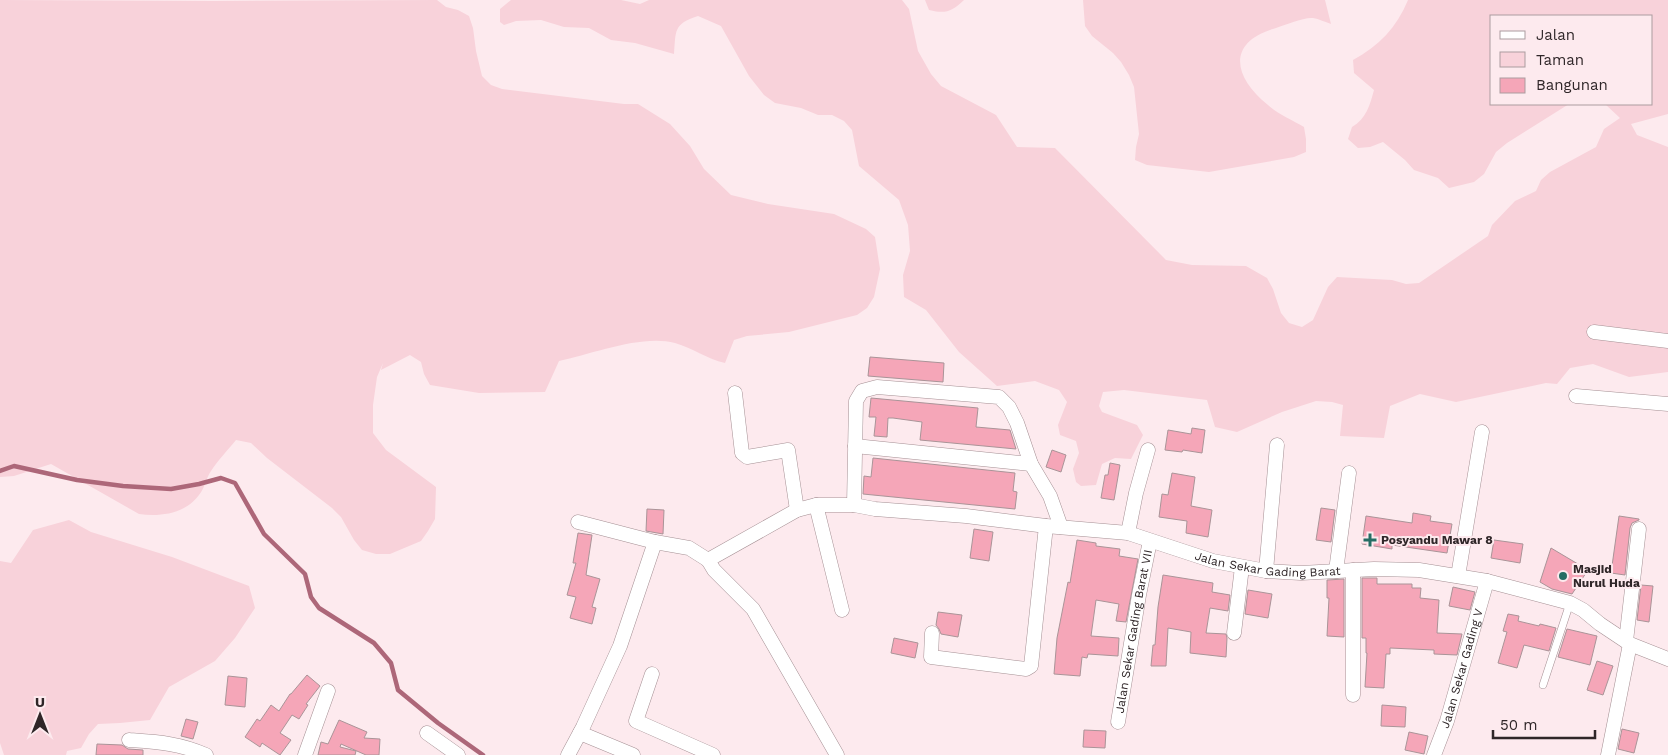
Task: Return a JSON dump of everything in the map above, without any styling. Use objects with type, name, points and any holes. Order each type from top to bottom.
[{"type":"street","points":[[1594,332],[1668,341]]},
{"type":"street","points":[[854,505],[856,400],[862,390],[877,387],[999,397],[1007,404],[1017,423],[1030,464],[1050,496],[1061,527]]},
{"type":"street","points":[[735,393],[742,453],[747,458],[788,450],[797,510]]},
{"type":"street","points":[[1576,396],[1668,404]]},
{"type":"street","points":[[1458,576],[1482,432]]},
{"type":"street","points":[[1266,572],[1277,445]]},
{"type":"street","points":[[855,446],[1030,464]]},
{"type":"street","points":[[1128,534],[1136,492],[1148,450]]},
{"type":"street","points":[[1336,571],[1349,473]]},
{"type":"street","points":[[816,505],[842,610]]},
{"type":"street","name":"Jalan Sekar Gading Barat","points":[[708,560],[797,510],[816,505],[854,505],[875,509],[966,516],[1128,534],[1213,561],[1266,572],[1419,570],[1487,581],[1570,603],[1628,642],[1668,659]]},
{"type":"street","points":[[578,522],[655,542],[689,548],[708,560],[719,577],[753,610],[837,755]]},
{"type":"street","points":[[932,633],[931,657],[1026,668],[1031,666],[1046,526]]},
{"type":"street","points":[[1608,755],[1628,642],[1639,529]]},
{"type":"street","name":"Jalan Sekar Gading Barat VII","points":[[1118,722],[1138,594],[1150,541]]},
{"type":"street","points":[[568,755],[620,646],[655,542]]},
{"type":"street","points":[[1234,634],[1242,567]]},
{"type":"street","points":[[1353,570],[1353,695]]},
{"type":"street","name":"Jalan Sekar Gading V","points":[[1434,755],[1446,721],[1487,581]]},
{"type":"street","points":[[652,674],[636,721],[713,755]]},
{"type":"street","points":[[305,755],[328,691]]},
{"type":"street","points":[[427,733],[458,755]]},
{"type":"street","points":[[580,733],[633,755]]},
{"type":"street","points":[[129,740],[206,755]]},
{"type":"lane","points":[[1544,685],[1570,603]]},
{"type":"green space","points":[[0,0],[437,0],[446,7],[458,10],[469,16],[482,76],[491,85],[502,89],[624,104],[638,104],[670,124],[690,146],[704,169],[731,195],[768,204],[834,214],[866,229],[875,237],[880,269],[874,297],[867,308],[857,315],[789,332],[747,336],[734,340],[725,363],[682,345],[662,341],[632,343],[559,361],[545,392],[479,393],[430,385],[424,374],[421,362],[410,355],[381,370],[383,363],[377,377],[373,405],[373,433],[386,450],[436,487],[435,519],[428,531],[421,541],[390,554],[376,554],[362,550],[341,517],[332,508],[267,458],[251,443],[236,440],[209,474],[201,492],[187,506],[172,513],[139,514],[51,464],[14,476],[0,477]]},
{"type":"green space","points":[[511,0],[621,0],[640,4],[649,0],[902,0],[909,9],[918,51],[931,74],[941,86],[996,115],[1017,147],[1055,148],[1166,260],[1192,265],[1246,266],[1267,278],[1281,313],[1289,323],[1302,327],[1313,320],[1328,287],[1337,277],[1392,280],[1406,284],[1419,283],[1488,236],[1492,225],[1515,201],[1536,191],[1541,180],[1550,172],[1596,147],[1604,129],[1620,118],[1606,105],[1653,105],[1653,15],[1490,15],[1490,105],[1567,105],[1496,152],[1484,174],[1474,182],[1449,188],[1438,178],[1414,170],[1383,142],[1370,147],[1358,148],[1348,139],[1352,127],[1361,120],[1367,111],[1374,90],[1354,73],[1353,60],[1371,49],[1386,35],[1404,10],[1408,0],[1668,0],[1668,114],[1631,124],[1637,135],[1668,147],[1668,372],[1629,377],[1593,364],[1570,368],[1557,384],[1546,383],[1456,402],[1420,394],[1390,406],[1384,438],[1340,436],[1343,405],[1332,402],[1316,401],[1282,412],[1237,432],[1215,427],[1207,400],[1124,390],[1103,392],[1099,406],[1102,412],[1137,425],[1143,435],[1131,459],[1115,458],[1102,464],[1096,485],[1081,486],[1076,482],[1073,469],[1079,453],[1076,441],[1060,435],[1058,425],[1067,402],[1059,390],[1035,381],[997,386],[959,352],[926,310],[904,297],[903,275],[910,251],[908,225],[899,200],[859,166],[852,130],[844,121],[832,115],[818,115],[801,108],[775,103],[764,95],[749,76],[721,26],[698,16],[684,22],[677,29],[674,54],[635,43],[611,40],[589,28],[564,27],[541,20],[516,21],[504,25],[500,22],[500,9]]},
{"type":"green space","points":[[925,0],[964,0],[948,11],[940,12],[929,10]]},
{"type":"green space","points":[[1083,0],[1325,0],[1331,24],[1309,18],[1260,34],[1249,42],[1242,51],[1240,61],[1247,83],[1256,94],[1276,111],[1304,127],[1306,152],[1294,157],[1209,172],[1147,165],[1135,160],[1139,134],[1134,87],[1121,62],[1092,36],[1085,26]]},
{"type":"green space","points":[[69,520],[91,532],[172,557],[249,586],[255,608],[235,638],[215,661],[169,687],[150,720],[98,724],[89,734],[81,748],[67,751],[66,755],[4,755],[0,743],[0,561],[11,563],[33,530]]},
{"type":"building","points":[[870,357],[944,363],[943,382],[868,376]]},
{"type":"building","points":[[871,398],[978,408],[976,427],[1010,430],[1016,449],[920,440],[922,422],[893,418],[888,418],[887,437],[874,436],[876,417],[869,417]]},
{"type":"building","points":[[1192,428],[1205,430],[1202,453],[1165,450],[1168,430],[1191,434]]},
{"type":"building","points":[[1052,450],[1066,455],[1061,472],[1046,467]]},
{"type":"building","points":[[873,458],[1015,473],[1013,491],[1017,492],[1015,509],[863,494],[864,476],[871,477]]},
{"type":"building","points":[[1110,463],[1120,465],[1114,500],[1101,498],[1105,475],[1108,475]]},
{"type":"building","points":[[1172,473],[1195,477],[1191,506],[1212,510],[1208,537],[1186,533],[1187,521],[1159,517],[1162,494],[1168,495]]},
{"type":"building","points":[[1321,508],[1335,510],[1331,542],[1316,540]]},
{"type":"building","points":[[647,509],[664,510],[663,534],[646,531]]},
{"type":"building","points":[[1413,513],[1431,516],[1430,521],[1452,524],[1447,553],[1392,545],[1392,549],[1362,544],[1366,516],[1412,523]]},
{"type":"building","points":[[1619,516],[1639,519],[1632,523],[1630,528],[1625,575],[1611,573]]},
{"type":"building","points":[[974,529],[993,532],[989,561],[970,558]]},
{"type":"building","points":[[578,533],[592,535],[586,575],[600,579],[592,607],[596,608],[592,624],[570,618],[576,597],[567,595],[576,563],[573,563]]},
{"type":"building","points":[[1077,540],[1096,543],[1096,546],[1120,549],[1119,556],[1138,559],[1126,622],[1116,621],[1119,604],[1096,600],[1091,636],[1119,638],[1118,656],[1088,654],[1087,658],[1082,657],[1080,676],[1054,674],[1057,638],[1068,582],[1070,583]]},
{"type":"building","points":[[1494,540],[1523,544],[1520,563],[1491,558]]},
{"type":"building","name":"Masjid Nurul Huda","points":[[1551,548],[1588,570],[1572,594],[1552,589],[1540,582]]},
{"type":"building","points":[[1163,575],[1213,583],[1212,592],[1230,595],[1228,611],[1210,608],[1206,633],[1226,634],[1226,657],[1190,653],[1191,632],[1168,628],[1166,666],[1151,666]]},
{"type":"building","points":[[1362,578],[1377,578],[1377,584],[1412,584],[1412,588],[1421,588],[1420,598],[1439,600],[1437,633],[1462,634],[1457,655],[1434,654],[1434,650],[1390,648],[1390,654],[1386,654],[1384,688],[1365,687],[1367,653],[1366,638],[1362,638]]},
{"type":"building","points":[[1344,579],[1344,637],[1327,636],[1329,598],[1327,598],[1327,580]]},
{"type":"building","points":[[1641,585],[1653,586],[1649,622],[1637,620]]},
{"type":"building","points":[[1453,587],[1475,592],[1470,610],[1449,606]]},
{"type":"building","points":[[1248,590],[1272,594],[1268,618],[1245,614]]},
{"type":"building","points":[[938,612],[962,615],[958,637],[941,634],[936,625]]},
{"type":"building","points":[[1508,614],[1519,616],[1518,621],[1556,628],[1549,651],[1524,645],[1517,668],[1498,663],[1507,632],[1503,631]]},
{"type":"building","points":[[1567,629],[1597,636],[1590,665],[1558,657]]},
{"type":"building","points":[[894,638],[918,643],[915,658],[891,653]]},
{"type":"building","points":[[1597,661],[1613,666],[1603,695],[1587,690]]},
{"type":"building","points":[[307,675],[320,686],[306,704],[308,705],[299,719],[292,715],[280,733],[291,740],[280,755],[262,743],[260,747],[245,737],[257,719],[260,721],[271,705],[279,711],[290,694]]},
{"type":"building","points":[[228,676],[247,678],[245,707],[225,705]]},
{"type":"building","points":[[1382,705],[1406,707],[1405,727],[1381,726]]},
{"type":"building","points":[[186,719],[198,722],[193,739],[181,736]]},
{"type":"building","points":[[339,720],[367,732],[364,738],[380,739],[379,755],[366,755],[341,744],[340,747],[356,751],[355,755],[318,755],[321,742],[328,744]]},
{"type":"building","points":[[1622,729],[1639,733],[1634,753],[1618,749]]},
{"type":"building","points":[[1084,730],[1106,731],[1105,748],[1083,747]]},
{"type":"building","points":[[1409,732],[1428,736],[1424,754],[1405,750]]},
{"type":"building","points":[[97,744],[122,745],[128,749],[143,750],[143,755],[96,755]]},
{"type":"waterway","points":[[0,471],[14,466],[77,480],[123,486],[171,489],[221,478],[235,483],[264,534],[305,574],[311,597],[319,608],[374,643],[391,663],[398,690],[438,723],[483,755]]},
{"type":"place","name":"Posyandu Mawar 8","points":[[1370,540]]},
{"type":"place","name":"Masjid Nurul Huda","points":[[1563,576]]}]
